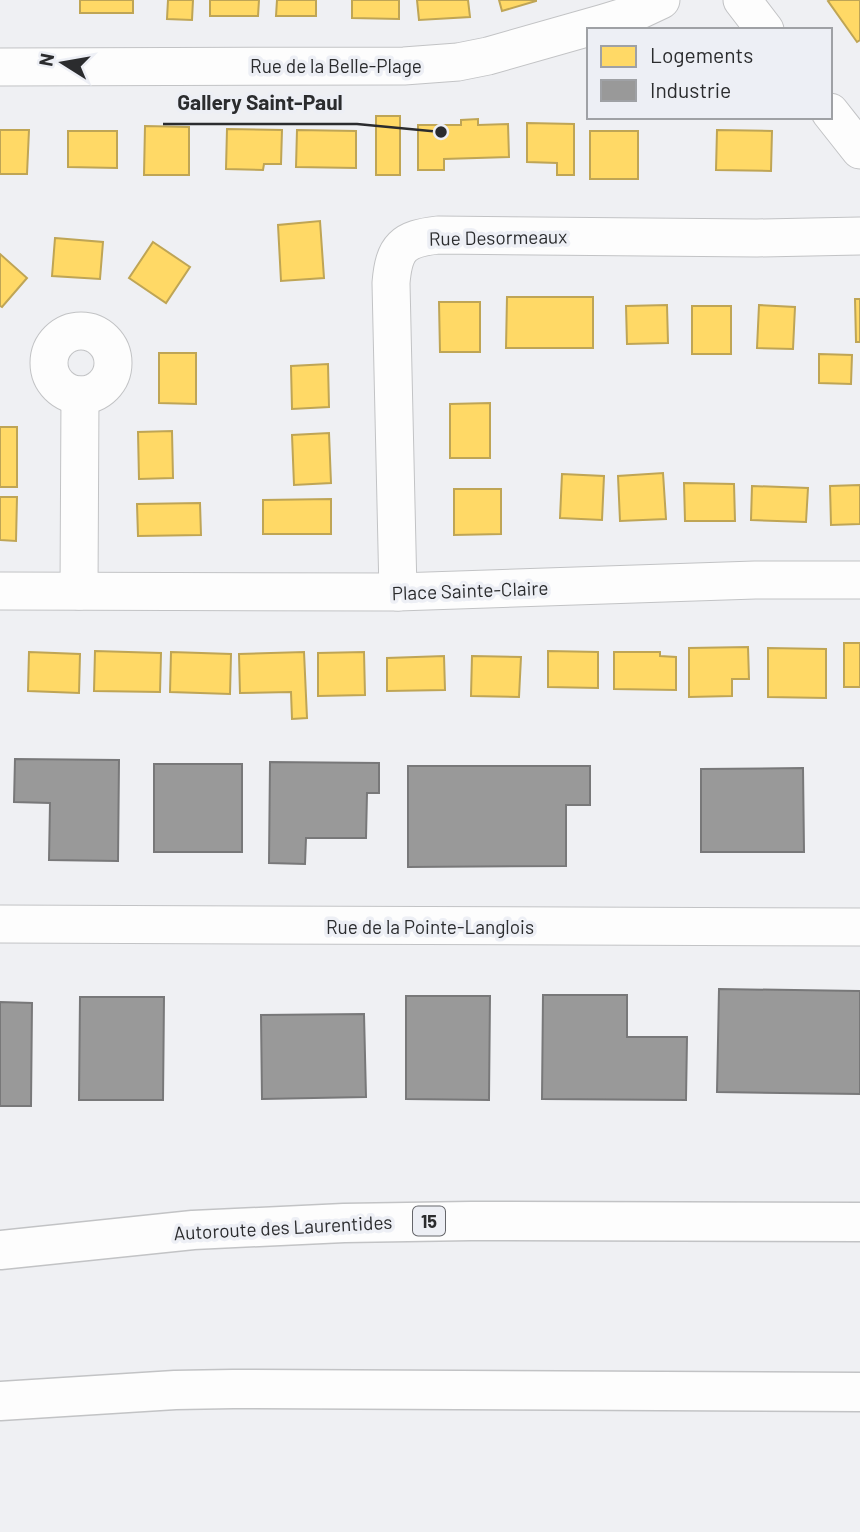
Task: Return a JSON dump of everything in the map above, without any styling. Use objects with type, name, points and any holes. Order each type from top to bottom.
[{"type":"highway","name":"Autoroute des Laurentides","points":[[0,1250],[193,1230],[333,1223],[860,1222]]},
{"type":"highway","points":[[0,1401],[175,1390],[860,1392]]},
{"type":"street","name":"Rue de la Belle-Plage","points":[[588,28],[627,16],[661,0]]},
{"type":"street","points":[[742,0],[763,28]]},
{"type":"street","name":"Rue de la Belle-Plage","points":[[0,67],[404,66],[458,62],[587,28]]},
{"type":"street","points":[[832,115],[860,150]]},
{"type":"street","name":"Rue Desormeaux","points":[[398,592],[391,282],[394,258],[409,242],[438,235],[743,238],[860,236]]},
{"type":"street","points":[[79,591],[80,395]]},
{"type":"street","name":"Place Sainte-Claire","points":[[0,591],[398,592],[755,580],[860,580]]},
{"type":"street","name":"Rue de la Pointe-Langlois","points":[[0,924],[860,927]]},
{"type":"building: Logements","points":[[80,0],[133,0],[133,13],[80,13]]},
{"type":"building: Logements","points":[[168,0],[193,0],[192,20],[167,19]]},
{"type":"building: Logements","points":[[210,0],[259,0],[258,16],[210,16]]},
{"type":"building: Logements","points":[[277,0],[316,0],[316,16],[276,16]]},
{"type":"building: Logements","points":[[352,0],[399,0],[399,19],[352,18]]},
{"type":"building: Logements","points":[[417,0],[468,0],[470,17],[419,20]]},
{"type":"building: Logements","points":[[499,0],[536,0],[536,1],[502,11]]},
{"type":"building: Logements","points":[[860,0],[860,40],[857,42],[828,1]]},
{"type":"building: Logements","points":[[376,116],[400,116],[400,175],[376,175]]},
{"type":"building: Logements","points":[[478,119],[478,125],[508,124],[509,157],[444,159],[444,170],[418,170],[418,125],[461,125],[461,120]]},
{"type":"building: Logements","points":[[527,123],[574,124],[574,175],[557,175],[557,163],[527,162]]},
{"type":"building: Logements","points":[[145,126],[189,127],[189,175],[144,175]]},
{"type":"building: Logements","points":[[227,129],[282,130],[281,164],[264,164],[263,170],[226,169]]},
{"type":"building: Logements","points":[[0,130],[29,130],[27,174],[0,174]]},
{"type":"building: Logements","points":[[297,130],[356,131],[356,168],[296,167]]},
{"type":"building: Logements","points":[[717,130],[772,131],[771,171],[716,170]]},
{"type":"building: Logements","points":[[68,131],[117,131],[117,168],[68,167]]},
{"type":"building: Logements","points":[[590,131],[638,131],[638,179],[590,179]]},
{"type":"building: Logements","points":[[320,221],[324,278],[281,281],[278,225]]},
{"type":"building: Logements","points":[[55,238],[103,242],[100,279],[52,276]]},
{"type":"building: Logements","points":[[153,242],[190,267],[166,303],[129,278]]},
{"type":"building: Logements","points":[[0,254],[27,278],[2,307],[0,306]]},
{"type":"building: Logements","points":[[507,297],[593,297],[593,348],[506,348]]},
{"type":"building: Logements","points":[[855,299],[860,299],[860,342],[856,342]]},
{"type":"building: Logements","points":[[439,302],[480,302],[480,352],[440,352]]},
{"type":"building: Logements","points":[[667,305],[668,343],[627,344],[626,306]]},
{"type":"building: Logements","points":[[759,305],[795,307],[793,349],[757,348]]},
{"type":"building: Logements","points":[[692,306],[731,306],[731,354],[692,354]]},
{"type":"building: Logements","points":[[159,353],[196,353],[196,404],[159,403]]},
{"type":"building: Logements","points":[[819,354],[852,355],[851,384],[819,383]]},
{"type":"building: Logements","points":[[328,364],[329,407],[292,409],[291,366]]},
{"type":"building: Logements","points":[[490,403],[490,458],[450,458],[450,404]]},
{"type":"building: Logements","points":[[0,427],[17,427],[17,487],[0,487]]},
{"type":"building: Logements","points":[[172,431],[173,478],[139,479],[138,432]]},
{"type":"building: Logements","points":[[329,433],[331,483],[294,485],[292,435]]},
{"type":"building: Logements","points":[[663,473],[666,519],[620,521],[618,476]]},
{"type":"building: Logements","points":[[562,474],[604,476],[602,520],[560,518]]},
{"type":"building: Logements","points":[[684,483],[734,484],[735,521],[685,521]]},
{"type":"building: Logements","points":[[860,485],[860,524],[831,525],[830,486]]},
{"type":"building: Logements","points":[[752,486],[808,488],[806,522],[751,520]]},
{"type":"building: Logements","points":[[454,489],[501,489],[501,534],[454,535]]},
{"type":"building: Logements","points":[[0,497],[17,497],[16,541],[0,540]]},
{"type":"building: Logements","points":[[331,499],[331,534],[263,534],[263,500]]},
{"type":"building: Logements","points":[[200,503],[201,535],[138,536],[137,504]]},
{"type":"building: Logements","points":[[844,643],[860,643],[860,687],[844,687]]},
{"type":"building: Logements","points":[[748,647],[749,679],[732,679],[732,696],[689,697],[689,648]]},
{"type":"building: Logements","points":[[768,648],[826,649],[826,698],[768,697]]},
{"type":"building: Logements","points":[[95,651],[161,653],[160,692],[94,691]]},
{"type":"building: Logements","points":[[548,651],[598,652],[598,688],[548,687]]},
{"type":"building: Logements","points":[[29,652],[80,654],[79,693],[28,691]]},
{"type":"building: Logements","points":[[171,652],[231,654],[230,694],[170,692]]},
{"type":"building: Logements","points":[[304,652],[307,718],[292,719],[291,692],[240,693],[239,654]]},
{"type":"building: Logements","points":[[364,652],[365,695],[318,696],[318,653]]},
{"type":"building: Logements","points":[[614,652],[660,652],[660,656],[676,657],[676,690],[614,689]]},
{"type":"building: Logements","points":[[444,656],[445,690],[387,691],[387,658]]},
{"type":"building: Logements","points":[[472,656],[521,657],[519,697],[471,696]]},
{"type":"building: Industrie","points":[[15,759],[119,760],[118,861],[49,860],[50,803],[14,802]]},
{"type":"building: Industrie","points":[[270,762],[379,763],[379,793],[367,793],[366,838],[306,838],[305,864],[269,863]]},
{"type":"building: Industrie","points":[[154,764],[242,764],[242,852],[154,852]]},
{"type":"building: Industrie","points":[[408,766],[590,766],[590,805],[566,805],[566,866],[408,867]]},
{"type":"building: Industrie","points":[[803,768],[804,852],[701,852],[701,769]]},
{"type":"building: Industrie","points":[[719,989],[860,991],[860,1094],[717,1092]]},
{"type":"building: Industrie","points":[[543,995],[627,995],[627,1037],[687,1037],[686,1100],[542,1099]]},
{"type":"building: Industrie","points":[[406,996],[490,996],[489,1100],[406,1099]]},
{"type":"building: Industrie","points":[[80,997],[164,997],[163,1100],[79,1100]]},
{"type":"building: Industrie","points":[[0,1002],[32,1003],[31,1106],[0,1106]]},
{"type":"building: Industrie","points":[[364,1014],[366,1097],[262,1099],[261,1015]]},
{"type":"place","name":"Gallery Saint-Paul","points":[[441,132]]}]
